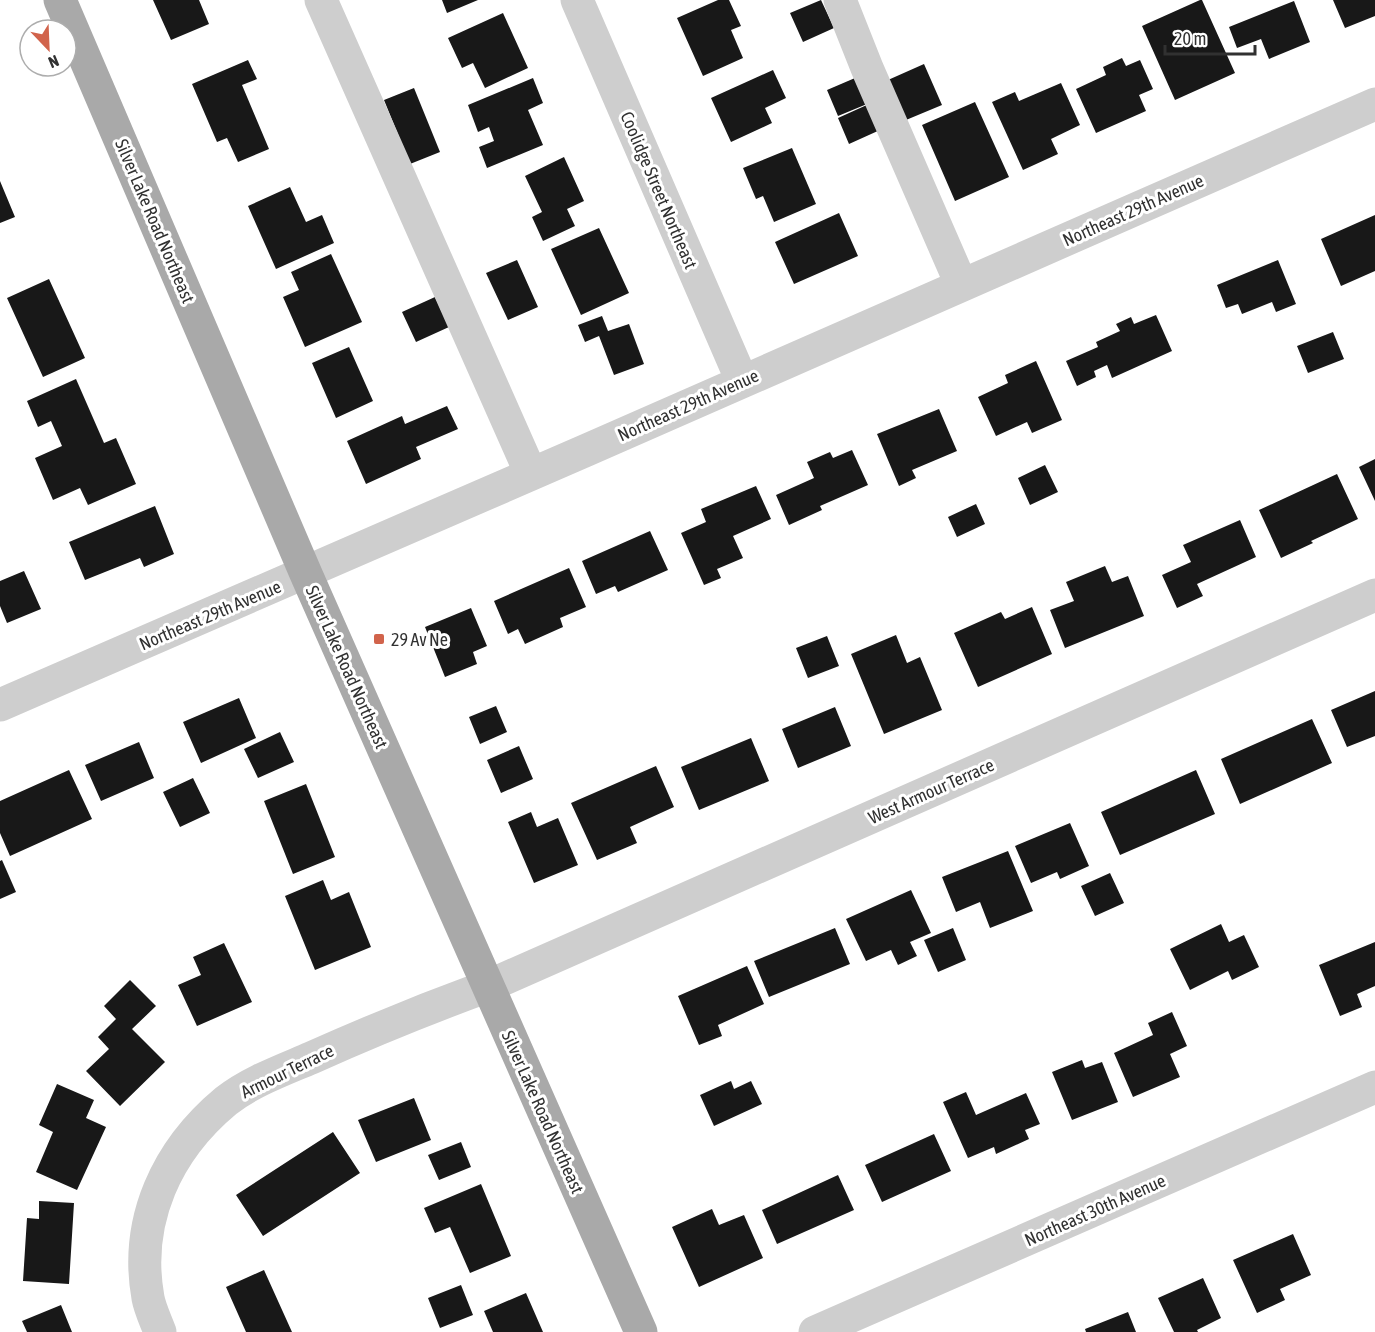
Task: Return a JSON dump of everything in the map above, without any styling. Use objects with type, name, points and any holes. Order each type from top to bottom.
[{"type":"main road","name":"Silver Lake Road Northeast","points":[[60,0],[306,574],[640,1332]]},
{"type":"street","points":[[321,0],[531,474]]},
{"type":"street","name":"Coolidge Street Northeast","points":[[577,0],[742,381]]},
{"type":"street","points":[[840,0],[867,68],[961,284]]},
{"type":"street","name":"Northeast 29th Avenue","points":[[0,705],[306,574],[961,284],[1375,104]]},
{"type":"street","name":"West Armour Terrace","points":[[488,986],[1375,596]]},
{"type":"street","name":"Armour Terrace","points":[[160,1332],[148,1299],[145,1256],[151,1209],[168,1167],[194,1131],[228,1100],[265,1078],[391,1023],[488,986]]},
{"type":"street","name":"Northeast 30th Avenue","points":[[815,1332],[1375,1088]]},
{"type":"building","points":[[153,0],[199,0],[209,24],[171,40]]},
{"type":"building","points":[[442,0],[478,0],[447,13]]},
{"type":"building","points":[[718,0],[729,0],[741,26],[731,30],[743,58],[703,76],[677,18]]},
{"type":"building","points":[[821,0],[834,28],[803,42],[790,13]]},
{"type":"building","points":[[1202,0],[1235,73],[1175,100],[1142,26]]},
{"type":"building","points":[[1333,0],[1375,0],[1375,16],[1345,28]]},
{"type":"building","points":[[1294,1],[1310,42],[1269,59],[1261,39],[1237,48],[1229,27]]},
{"type":"building","points":[[503,13],[528,68],[485,88],[473,63],[462,68],[448,38]]},
{"type":"building","points":[[1122,58],[1126,66],[1140,60],[1153,89],[1139,95],[1146,111],[1096,133],[1076,89],[1106,75],[1103,67]]},
{"type":"building","points":[[248,60],[257,79],[242,85],[269,149],[238,162],[227,138],[217,142],[192,84]]},
{"type":"building","points":[[924,64],[942,105],[906,120],[888,80]]},
{"type":"building","points":[[773,70],[786,98],[765,108],[772,123],[731,142],[711,98]]},
{"type":"building","points":[[533,78],[543,103],[528,110],[543,145],[487,168],[479,147],[494,141],[489,127],[478,132],[468,105]]},
{"type":"building","points":[[855,78],[867,104],[838,116],[827,90]]},
{"type":"building","points":[[1061,83],[1080,125],[1051,139],[1058,154],[1023,170],[992,102],[1015,92],[1019,101]]},
{"type":"building","points":[[414,88],[440,152],[410,164],[384,100]]},
{"type":"building","points":[[975,102],[1009,177],[955,201],[922,125]]},
{"type":"building","points":[[869,104],[880,130],[849,144],[838,118]]},
{"type":"building","points":[[792,148],[816,204],[774,222],[763,196],[756,199],[743,168]]},
{"type":"building","points":[[564,157],[584,201],[567,209],[575,226],[543,241],[532,217],[542,212],[525,176]]},
{"type":"building","points":[[0,181],[15,217],[0,223]]},
{"type":"building","points":[[290,187],[306,222],[322,215],[334,243],[276,269],[248,206]]},
{"type":"building","points":[[839,213],[858,256],[794,284],[775,242]]},
{"type":"building","points":[[1375,215],[1375,271],[1341,286],[1321,239]]},
{"type":"building","points":[[599,228],[629,293],[581,315],[551,249]]},
{"type":"building","points":[[331,254],[362,322],[305,347],[283,297],[299,290],[291,272]]},
{"type":"building","points":[[517,260],[538,307],[508,320],[486,273]]},
{"type":"building","points":[[1278,260],[1296,304],[1276,312],[1272,302],[1242,314],[1238,304],[1226,308],[1217,285]]},
{"type":"building","points":[[49,279],[85,358],[43,377],[7,298]]},
{"type":"building","points":[[435,297],[449,327],[416,342],[402,312]]},
{"type":"building","points":[[1156,315],[1172,351],[1112,378],[1107,365],[1094,371],[1096,377],[1077,386],[1066,361],[1098,347],[1096,342],[1120,331],[1116,324],[1131,317],[1134,324]]},
{"type":"building","points":[[602,316],[608,331],[629,324],[644,364],[614,375],[599,336],[585,342],[578,325]]},
{"type":"building","points":[[1333,332],[1344,359],[1308,373],[1297,346]]},
{"type":"building","points":[[349,347],[373,401],[336,418],[312,363]]},
{"type":"building","points":[[1036,361],[1062,420],[1032,433],[1027,422],[996,436],[978,397],[1008,383],[1005,375]]},
{"type":"building","points":[[76,379],[104,443],[116,438],[136,484],[88,505],[80,488],[53,500],[35,458],[62,446],[51,421],[38,427],[27,401]]},
{"type":"building","points":[[447,406],[458,429],[416,447],[421,459],[366,484],[347,441],[402,416],[405,424]]},
{"type":"building","points":[[939,409],[957,451],[912,470],[916,478],[899,486],[877,434]]},
{"type":"building","points":[[852,450],[868,485],[820,506],[822,510],[789,525],[776,495],[814,478],[807,462],[830,452],[833,458]]},
{"type":"building","points":[[1375,459],[1375,501],[1359,467]]},
{"type":"building","points":[[1045,465],[1058,492],[1030,505],[1018,478]]},
{"type":"building","points":[[1337,474],[1358,519],[1281,558],[1259,510]]},
{"type":"building","points":[[756,486],[771,519],[733,536],[743,558],[717,569],[721,578],[704,585],[681,533],[706,522],[701,509]]},
{"type":"building","points":[[976,504],[985,524],[957,537],[948,517]]},
{"type":"building","points":[[155,506],[174,554],[144,567],[140,558],[85,580],[69,542]]},
{"type":"building","points":[[1240,520],[1256,557],[1197,584],[1203,596],[1177,608],[1162,575],[1191,562],[1183,545]]},
{"type":"building","points":[[650,531],[668,570],[618,592],[615,586],[596,594],[582,561]]},
{"type":"building","points":[[1105,566],[1112,582],[1128,576],[1144,616],[1065,648],[1050,610],[1074,601],[1066,582]]},
{"type":"building","points":[[569,568],[586,607],[560,618],[563,627],[525,644],[518,629],[508,634],[494,601]]},
{"type":"building","points":[[24,571],[41,609],[7,623],[0,606],[0,581]]},
{"type":"building","points":[[1032,607],[1052,654],[978,687],[954,633],[1001,612],[1005,619]]},
{"type":"building","points":[[471,608],[487,646],[473,652],[477,664],[445,677],[425,627]]},
{"type":"building","points":[[896,635],[907,663],[920,657],[942,710],[884,734],[851,654]]},
{"type":"building","points":[[827,636],[839,666],[808,678],[796,648]]},
{"type":"building","points":[[1375,691],[1375,736],[1347,747],[1331,710]]},
{"type":"building","points":[[239,698],[256,738],[201,763],[183,722]]},
{"type":"building","points":[[496,706],[507,732],[480,744],[469,717]]},
{"type":"building","points":[[835,707],[851,746],[798,768],[782,729]]},
{"type":"building","points":[[1312,719],[1332,763],[1240,804],[1221,759]]},
{"type":"building","points":[[280,732],[294,762],[258,778],[244,749]]},
{"type":"building","points":[[751,738],[769,781],[699,810],[681,767]]},
{"type":"building","points":[[139,742],[154,778],[101,801],[85,765]]},
{"type":"building","points":[[519,746],[533,779],[501,793],[487,760]]},
{"type":"building","points":[[656,766],[674,807],[630,827],[637,843],[597,860],[571,803]]},
{"type":"building","points":[[69,770],[92,819],[10,856],[0,833],[0,801]]},
{"type":"building","points":[[1196,770],[1215,814],[1120,855],[1101,812]]},
{"type":"building","points":[[193,778],[210,813],[180,827],[163,792]]},
{"type":"building","points":[[306,784],[335,857],[293,874],[264,801]]},
{"type":"building","points":[[531,812],[537,827],[558,818],[578,865],[534,883],[508,822]]},
{"type":"building","points":[[1070,823],[1089,866],[1060,879],[1057,872],[1031,883],[1015,846]]},
{"type":"building","points":[[1008,851],[1033,911],[990,928],[980,902],[956,912],[942,877]]},
{"type":"building","points":[[2,860],[16,892],[0,899],[0,861]]},
{"type":"building","points":[[1110,873],[1124,903],[1095,916],[1081,886]]},
{"type":"building","points":[[323,880],[331,900],[349,892],[371,947],[315,970],[285,896]]},
{"type":"building","points":[[911,890],[931,933],[910,942],[917,956],[898,965],[891,950],[866,961],[846,919]]},
{"type":"building","points":[[1221,924],[1229,942],[1244,935],[1259,967],[1232,980],[1228,971],[1190,990],[1170,949]]},
{"type":"building","points":[[835,928],[850,964],[769,997],[754,961]]},
{"type":"building","points":[[953,928],[966,960],[938,972],[924,940]]},
{"type":"building","points":[[1375,942],[1375,986],[1357,994],[1362,1007],[1340,1016],[1319,965]]},
{"type":"building","points":[[224,943],[252,1002],[197,1026],[178,985],[201,975],[193,957]]},
{"type":"building","points":[[747,966],[764,1004],[718,1025],[722,1036],[699,1045],[678,996]]},
{"type":"building","points":[[130,980],[156,1006],[132,1029],[165,1062],[120,1106],[86,1071],[109,1049],[98,1037],[116,1019],[104,1006]]},
{"type":"building","points":[[1172,1012],[1187,1046],[1170,1054],[1180,1077],[1133,1097],[1114,1053],[1153,1035],[1148,1023]]},
{"type":"building","points":[[1082,1060],[1085,1068],[1102,1062],[1118,1102],[1072,1120],[1052,1072]]},
{"type":"building","points":[[731,1081],[734,1089],[751,1081],[762,1104],[714,1126],[700,1095]]},
{"type":"building","points":[[57,1084],[94,1100],[86,1118],[106,1127],[77,1190],[36,1172],[53,1132],[39,1125]]},
{"type":"building","points":[[966,1092],[976,1115],[1026,1093],[1040,1124],[1025,1130],[1029,1139],[996,1154],[994,1147],[968,1158],[943,1102]]},
{"type":"building","points":[[414,1098],[431,1140],[376,1162],[358,1120]]},
{"type":"building","points":[[333,1132],[360,1173],[263,1236],[236,1195]]},
{"type":"building","points":[[934,1134],[951,1171],[882,1202],[865,1165]]},
{"type":"building","points":[[461,1142],[471,1167],[439,1180],[428,1155]]},
{"type":"building","points":[[838,1175],[854,1210],[777,1244],[762,1210]]},
{"type":"building","points":[[481,1184],[511,1256],[470,1273],[450,1227],[435,1233],[424,1208]]},
{"type":"building","points":[[39,1201],[74,1203],[69,1284],[23,1281],[27,1218],[39,1219]]},
{"type":"building","points":[[712,1209],[719,1225],[744,1215],[763,1258],[699,1287],[672,1227]]},
{"type":"building","points":[[1293,1234],[1311,1275],[1280,1289],[1285,1300],[1257,1313],[1233,1260]]},
{"type":"building","points":[[264,1270],[292,1332],[246,1332],[226,1287]]},
{"type":"building","points":[[1203,1278],[1221,1318],[1197,1330],[1198,1332],[1174,1332],[1158,1298]]},
{"type":"building","points":[[461,1285],[473,1315],[440,1328],[428,1298]]},
{"type":"building","points":[[526,1293],[543,1332],[493,1332],[484,1311]]},
{"type":"building","points":[[61,1305],[72,1332],[27,1332],[22,1321]]},
{"type":"building","points":[[1128,1312],[1136,1332],[1086,1332],[1085,1329]]},
{"type":"place","name":"29 Av Ne","points":[[379,639]]}]
